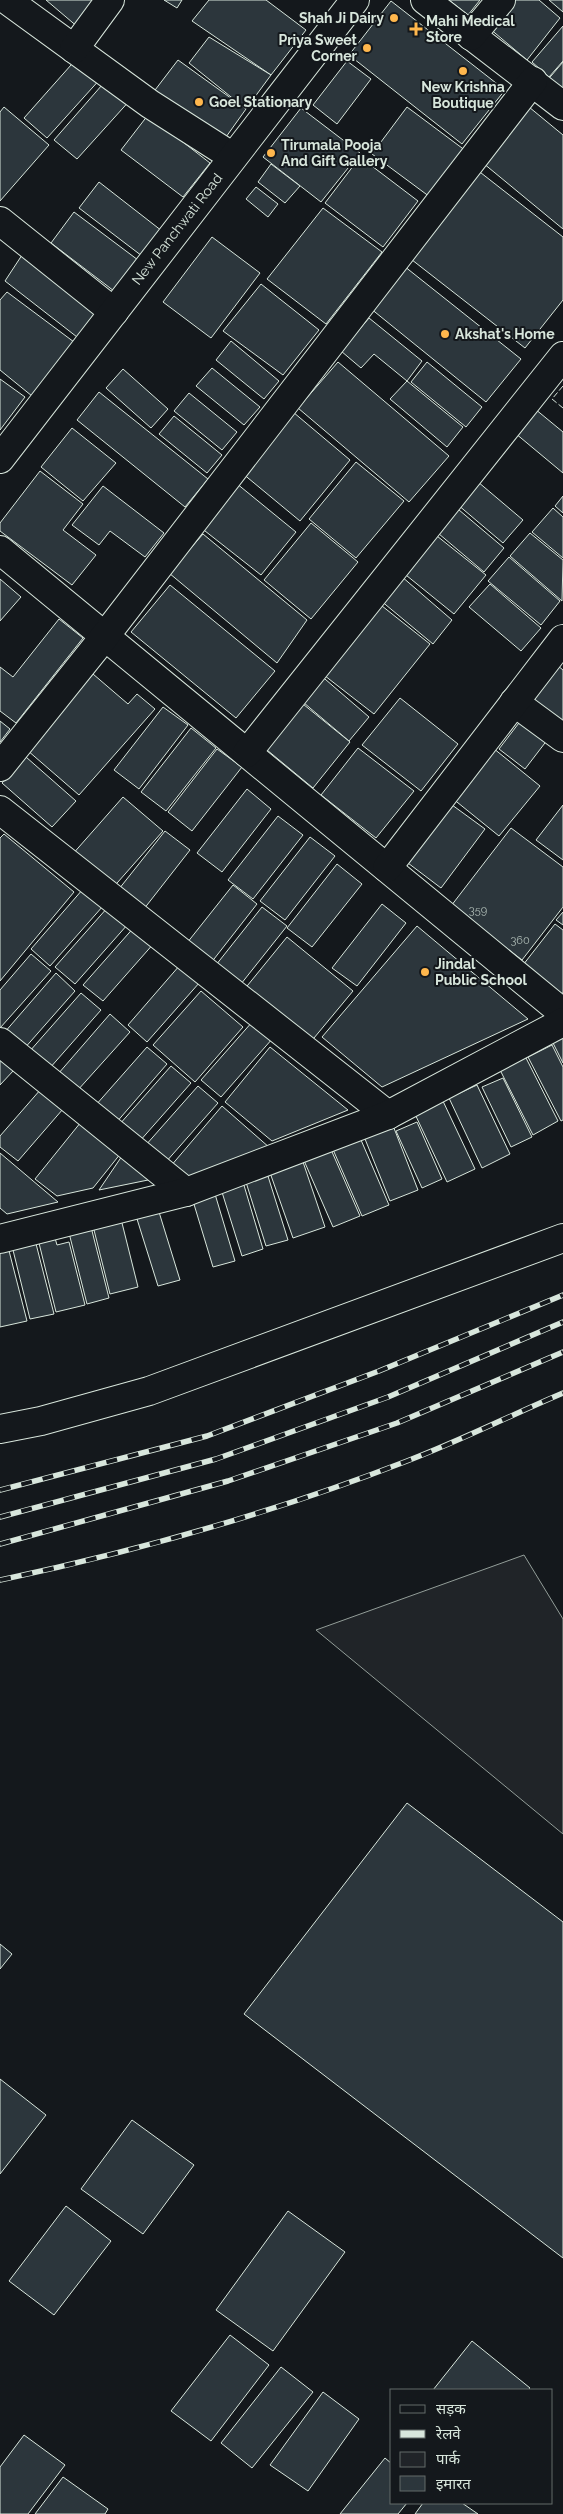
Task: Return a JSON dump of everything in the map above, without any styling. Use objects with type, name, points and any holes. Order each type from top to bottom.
[{"type":"street","points":[[7,0],[150,104],[233,157]]},
{"type":"street","points":[[74,49],[110,0]]},
{"type":"street","name":"New Panchwati Road","points":[[2,454],[355,0]]},
{"type":"street","points":[[425,0],[533,81],[563,106]]},
{"type":"street","points":[[471,36],[501,0]]},
{"type":"street","points":[[0,767],[105,636],[533,81]]},
{"type":"street","points":[[0,221],[114,312]]},
{"type":"street","points":[[247,753],[563,356]]},
{"type":"street","points":[[0,550],[563,1014]]},
{"type":"street","points":[[387,868],[563,639]]},
{"type":"street","points":[[514,702],[563,738]]},
{"type":"street","points":[[0,810],[388,1114]]},
{"type":"street","points":[[0,1239],[186,1192],[388,1114],[563,1022]]},
{"type":"street","points":[[0,1042],[186,1192]]},
{"type":"street","points":[[0,1430],[41,1421],[149,1391],[563,1238]]},
{"type":"green space","points":[[524,1555],[563,1619],[563,1834],[316,1630]]},
{"type":"building","points":[[46,0],[102,0],[79,28]]},
{"type":"building","points":[[164,0],[182,0],[177,8]]},
{"type":"building","points":[[209,0],[266,0],[306,30],[271,75],[192,21]]},
{"type":"building","points":[[449,0],[480,0],[468,15]]},
{"type":"building","points":[[514,0],[539,0],[560,18],[527,60],[489,28]]},
{"type":"building","points":[[549,0],[563,0],[563,12]]},
{"type":"building","points":[[391,1],[505,90],[462,144],[349,55]]},
{"type":"building","points":[[563,26],[563,61],[549,77],[532,62]]},
{"type":"building","points":[[209,37],[271,75],[246,109],[189,63]]},
{"type":"building","points":[[79,56],[102,77],[47,138],[24,118]]},
{"type":"building","name":"Goel Stationary","points":[[178,60],[246,109],[221,144],[152,94]]},
{"type":"building","points":[[347,61],[371,79],[337,124],[313,105]]},
{"type":"building","points":[[563,62],[563,98],[545,83]]},
{"type":"building","points":[[109,77],[132,98],[77,159],[54,140]]},
{"type":"building","points":[[4,107],[49,145],[0,201],[0,112]]},
{"type":"building","points":[[407,107],[466,151],[430,197],[372,154]]},
{"type":"building","points":[[529,107],[563,135],[563,229],[483,163]]},
{"type":"building","points":[[301,108],[360,153],[321,202],[263,157]]},
{"type":"building","points":[[148,115],[210,163],[183,197],[121,150]]},
{"type":"building","points":[[360,157],[418,201],[383,247],[325,203]]},
{"type":"building","points":[[271,164],[300,186],[285,203],[258,182]]},
{"type":"building","points":[[476,169],[563,237],[563,300],[525,348],[407,256]]},
{"type":"building","points":[[99,182],[162,231],[142,256],[79,208]]},
{"type":"building","points":[[256,187],[278,204],[268,217],[246,199]]},
{"type":"building","points":[[323,208],[382,252],[326,324],[267,279]]},
{"type":"building","points":[[74,212],[138,260],[114,291],[51,243]]},
{"type":"building","points":[[212,237],[260,273],[211,338],[163,302]]},
{"type":"building","points":[[24,252],[98,309],[77,337],[5,281]]},
{"type":"building","name":"Akshat's Home","points":[[404,266],[521,359],[486,402],[370,308]]},
{"type":"building","points":[[261,284],[319,330],[283,375],[223,331]]},
{"type":"building","points":[[7,292],[74,342],[32,396],[0,370],[0,300]]},
{"type":"building","points":[[369,318],[422,361],[407,381],[374,354],[361,368],[341,351]]},
{"type":"building","points":[[231,341],[279,381],[264,399],[216,360]]},
{"type":"building","points":[[338,362],[449,456],[409,502],[298,408]]},
{"type":"building","points":[[427,362],[482,407],[466,427],[411,382]]},
{"type":"building","points":[[212,368],[260,407],[244,425],[196,386]]},
{"type":"building","points":[[123,369],[168,409],[151,428],[106,388]]},
{"type":"building","points":[[0,379],[25,397],[0,430]]},
{"type":"building","points":[[407,381],[463,427],[447,447],[390,399]]},
{"type":"building","points":[[99,392],[208,479],[185,507],[77,420]]},
{"type":"building","points":[[189,393],[237,432],[222,450],[174,411]]},
{"type":"building","points":[[529,404],[563,432],[563,473],[509,428]]},
{"type":"building","points":[[293,412],[350,460],[300,521],[242,473]]},
{"type":"building","points":[[174,416],[222,455],[207,473],[159,434]]},
{"type":"building","points":[[72,428],[116,463],[83,501],[41,467]]},
{"type":"building","points":[[356,462],[404,501],[356,558],[309,519]]},
{"type":"building","points":[[40,471],[83,504],[63,530],[96,555],[72,585],[0,531],[0,523]]},
{"type":"building","points":[[471,476],[523,520],[503,543],[451,499]]},
{"type":"building","points":[[236,483],[296,532],[261,575],[200,527]]},
{"type":"building","points":[[103,486],[164,533],[145,557],[110,531],[99,545],[72,525]]},
{"type":"building","points":[[563,496],[563,513],[555,506]]},
{"type":"building","points":[[452,504],[504,548],[484,572],[432,528]]},
{"type":"building","points":[[553,508],[563,517],[563,558],[532,532]]},
{"type":"building","points":[[311,523],[358,562],[311,619],[264,580]]},
{"type":"building","points":[[432,532],[486,575],[454,614],[401,571]]},
{"type":"building","points":[[530,533],[563,560],[562,601],[510,556]]},
{"type":"building","points":[[203,534],[307,620],[277,663],[169,573]]},
{"type":"building","points":[[509,557],[560,601],[541,625],[488,581]]},
{"type":"building","points":[[401,576],[452,620],[433,644],[380,600]]},
{"type":"building","points":[[0,579],[21,597],[0,621]]},
{"type":"building","points":[[490,584],[541,628],[521,651],[469,607]]},
{"type":"building","points":[[170,585],[275,671],[236,718],[131,632]]},
{"type":"building","points":[[377,602],[430,644],[374,714],[320,672]]},
{"type":"building","points":[[59,619],[83,638],[16,723],[0,711],[0,667],[13,677]]},
{"type":"building","points":[[552,661],[563,670],[563,723],[526,693]]},
{"type":"building","points":[[318,673],[369,717],[349,741],[297,697]]},
{"type":"building","points":[[93,674],[128,704],[137,694],[155,709],[79,795],[27,750]]},
{"type":"building","points":[[400,698],[458,744],[421,791],[362,745]]},
{"type":"building","points":[[298,700],[350,742],[313,788],[261,745]]},
{"type":"building","points":[[163,707],[188,725],[139,789],[114,770]]},
{"type":"building","points":[[522,719],[548,739],[525,769],[499,749]]},
{"type":"building","points":[[0,721],[10,729],[0,742]]},
{"type":"building","points":[[191,728],[216,748],[166,811],[141,792]]},
{"type":"building","points":[[358,748],[414,791],[376,838],[321,795]]},
{"type":"building","points":[[493,748],[540,786],[499,836],[452,798]]},
{"type":"building","points":[[217,749],[242,767],[192,831],[168,812]]},
{"type":"building","points":[[26,757],[76,801],[52,827],[2,783]]},
{"type":"building","points":[[247,789],[271,809],[222,872],[197,853]]},
{"type":"building","points":[[123,797],[163,831],[110,891],[71,856]]},
{"type":"building","points":[[448,802],[485,829],[441,888],[404,860]]},
{"type":"building","points":[[563,805],[563,860],[536,840]]},
{"type":"building","points":[[278,816],[303,835],[253,899],[228,880]]},
{"type":"building","points":[[511,828],[563,867],[563,907],[522,960],[451,906]]},
{"type":"building","points":[[165,831],[190,850],[140,914],[115,894]]},
{"type":"building","points":[[4,834],[74,892],[0,981],[0,838]]},
{"type":"building","points":[[310,837],[335,856],[285,920],[260,901]]},
{"type":"building","points":[[337,864],[362,884],[312,947],[287,928]]},
{"type":"building","points":[[233,885],[257,904],[207,968],[183,948]]},
{"type":"building","points":[[83,889],[103,906],[50,966],[31,949]]},
{"type":"building","points":[[382,904],[406,923],[357,986],[332,968]]},
{"type":"building","points":[[108,907],[128,924],[75,984],[55,967]]},
{"type":"building","points":[[262,907],[287,926],[237,989],[212,970]]},
{"type":"building","points":[[563,912],[563,925],[556,920]]},
{"type":"building","points":[[555,924],[563,930],[563,993],[560,994],[523,965]]},
{"type":"building","points":[[136,925],[155,942],[103,1001],[83,985]]},
{"type":"building","name":"Jindal Public School","points":[[417,926],[528,1019],[382,1087],[322,1037]]},
{"type":"building","points":[[287,937],[353,991],[309,1044],[243,991]]},
{"type":"building","points":[[31,954],[51,971],[0,1028],[0,990]]},
{"type":"building","points":[[180,965],[200,982],[147,1042],[128,1025]]},
{"type":"building","points":[[56,973],[75,991],[23,1050],[4,1033]]},
{"type":"building","points":[[201,991],[243,1027],[195,1082],[153,1045]]},
{"type":"building","points":[[81,993],[101,1010],[49,1069],[29,1052]]},
{"type":"building","points":[[110,1014],[130,1032],[77,1091],[58,1074]]},
{"type":"building","points":[[253,1021],[273,1038],[221,1097],[201,1080]]},
{"type":"building","points":[[563,1033],[563,1063],[551,1039]]},
{"type":"building","points":[[552,1045],[563,1067],[563,1120],[561,1121],[528,1057]]},
{"type":"building","points":[[147,1047],[167,1064],[115,1124],[95,1106]]},
{"type":"building","points":[[270,1047],[348,1110],[272,1141],[225,1102]]},
{"type":"building","points":[[525,1056],[558,1121],[533,1135],[499,1068]]},
{"type":"building","points":[[0,1058],[14,1070],[0,1085]]},
{"type":"building","points":[[171,1066],[191,1083],[139,1142],[119,1125]]},
{"type":"building","points":[[503,1078],[532,1137],[511,1147],[482,1087]]},
{"type":"building","points":[[477,1085],[510,1154],[482,1168],[449,1098]]},
{"type":"building","points":[[198,1086],[218,1103],[165,1163],[145,1146]]},
{"type":"building","points":[[41,1089],[63,1109],[18,1161],[0,1147],[0,1136]]},
{"type":"building","points":[[442,1099],[475,1169],[447,1182],[414,1112]]},
{"type":"building","points":[[222,1106],[270,1148],[186,1181],[170,1167]]},
{"type":"building","points":[[85,1117],[125,1148],[93,1188],[57,1196],[35,1179]]},
{"type":"building","points":[[417,1122],[442,1179],[422,1188],[396,1131]]},
{"type":"building","points":[[392,1123],[418,1190],[390,1201],[363,1134]]},
{"type":"building","points":[[358,1133],[389,1205],[362,1216],[331,1145]]},
{"type":"building","points":[[329,1145],[360,1216],[333,1227],[302,1156]]},
{"type":"building","points":[[0,1153],[58,1202],[7,1214],[0,1208]]},
{"type":"building","points":[[122,1156],[153,1179],[99,1190]]},
{"type":"building","points":[[301,1156],[325,1227],[293,1238],[268,1167]]},
{"type":"building","points":[[267,1173],[288,1240],[266,1246],[245,1179]]},
{"type":"building","points":[[243,1182],[263,1249],[242,1256],[221,1189]]},
{"type":"building","points":[[215,1194],[235,1261],[213,1267],[193,1201]]},
{"type":"building","points":[[159,1212],[180,1280],[158,1286],[137,1219]]},
{"type":"building","points":[[121,1219],[138,1287],[110,1294],[93,1226]]},
{"type":"building","points":[[90,1223],[109,1298],[87,1304],[68,1229]]},
{"type":"building","points":[[53,1231],[57,1245],[69,1242],[85,1305],[56,1312],[37,1235]]},
{"type":"building","points":[[34,1236],[54,1314],[30,1319],[11,1242]]},
{"type":"building","points":[[7,1243],[27,1321],[0,1327],[0,1245]]},
{"type":"building","points":[[407,1803],[563,1922],[563,2258],[244,2014]]},
{"type":"building","points":[[0,1944],[12,1954],[0,1969]]},
{"type":"building","points":[[0,2079],[46,2115],[0,2174]]},
{"type":"building","points":[[132,2120],[194,2165],[143,2234],[81,2189]]},
{"type":"building","points":[[66,2206],[111,2241],[54,2315],[9,2281]]},
{"type":"building","points":[[288,2211],[345,2252],[273,2351],[216,2310]]},
{"type":"building","points":[[230,2335],[269,2365],[211,2441],[171,2411]]},
{"type":"building","points":[[472,2341],[530,2388],[529,2389],[434,2389]]},
{"type":"building","points":[[281,2367],[313,2392],[252,2468],[221,2443]]},
{"type":"building","points":[[323,2392],[359,2419],[308,2491],[270,2465]]},
{"type":"building","points":[[24,2435],[65,2465],[28,2514],[0,2514],[0,2467]]},
{"type":"building","points":[[385,2458],[390,2462],[390,2504],[406,2504],[398,2514],[340,2514]]},
{"type":"building","points":[[63,2477],[108,2509],[105,2514],[35,2514]]},
{"type":"building","points":[[422,2504],[463,2504],[478,2514],[415,2514]]},
{"type":"railway","points":[[0,1490],[207,1436],[379,1371],[563,1295]]},
{"type":"railway","points":[[0,1517],[216,1459],[388,1397],[563,1322]]},
{"type":"railway","points":[[0,1544],[228,1481],[397,1423],[563,1352]]},
{"type":"railway","points":[[0,1580],[155,1543],[307,1497],[427,1453],[563,1393]]},
{"type":"fence","points":[[563,386],[552,399],[563,408]]},
{"type":"place","name":"Shah Ji Dairy","points":[[394,18]]},
{"type":"place","name":"Mahi Medical Store","points":[[416,29]]},
{"type":"place","name":"Priya Sweet Corner","points":[[367,48]]},
{"type":"place","name":"New Krishna Boutique","points":[[463,71]]},
{"type":"place","name":"Goel Stationary","points":[[199,102]]},
{"type":"place","name":"Tirumala Pooja And Gift Gallery","points":[[271,153]]},
{"type":"place","name":"Akshat's Home","points":[[445,334]]},
{"type":"place","name":"Jindal Public School","points":[[425,972]]}]
